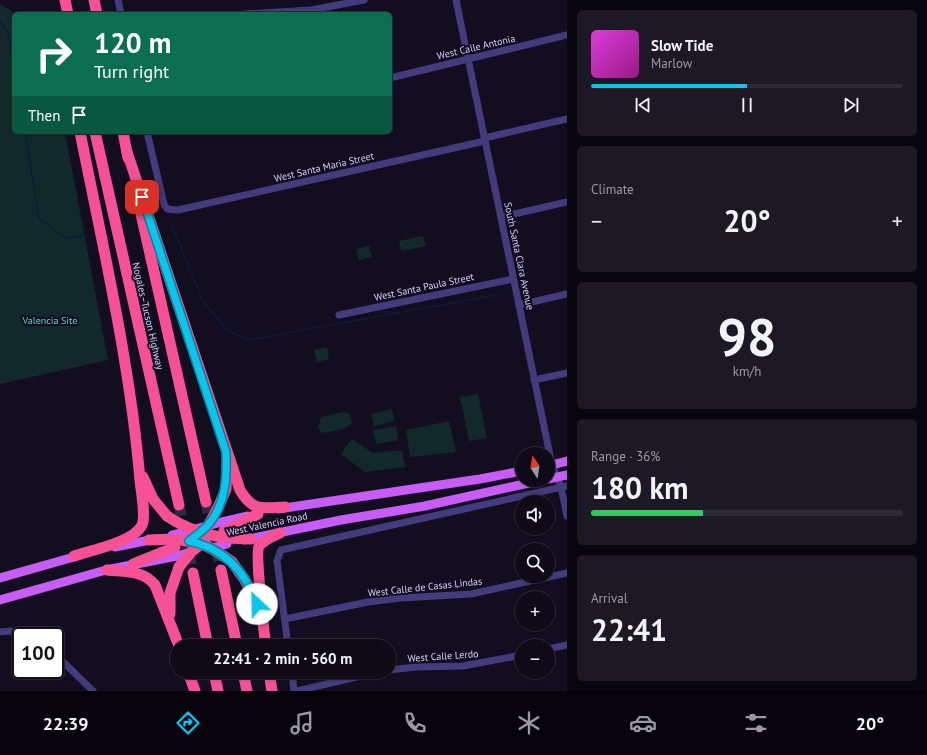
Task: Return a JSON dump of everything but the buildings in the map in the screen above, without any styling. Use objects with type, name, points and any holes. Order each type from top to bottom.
[{"type":"highway","points":[[59,0],[61,12]]},
{"type":"highway","points":[[65,0],[68,12]]},
{"type":"highway","points":[[94,0],[97,12]]},
{"type":"highway","points":[[74,556],[127,539],[136,533],[141,527],[143,521],[138,463],[120,340],[80,134]]},
{"type":"highway","name":"Nogales–Tucson Highway","points":[[94,134],[179,505]]},
{"type":"highway","name":"Nogales–Tucson Highway","points":[[122,134],[206,502]]},
{"type":"highway","points":[[127,152],[226,452],[240,490],[247,502],[262,508],[285,507]]},
{"type":"highway","points":[[211,531],[226,488],[226,452]]},
{"type":"highway","points":[[138,463],[153,499],[167,516],[197,535],[232,562],[253,593],[261,615]]},
{"type":"highway","points":[[225,534],[258,514]]},
{"type":"highway","points":[[133,564],[174,544],[189,541],[197,535],[211,531],[251,539]]},
{"type":"highway","points":[[265,639],[261,615],[257,553],[259,546],[280,533]]},
{"type":"highway","points":[[172,626],[170,593],[179,568],[191,552],[197,535]]},
{"type":"highway","points":[[149,540],[174,544]]},
{"type":"highway","points":[[107,570],[138,573],[148,577],[155,585],[177,639]]},
{"type":"highway","points":[[221,570],[236,639]]},
{"type":"highway","points":[[193,573],[207,639]]},
{"type":"highway","points":[[191,679],[195,691]]},
{"type":"highway","points":[[215,679],[218,691]]},
{"type":"highway","points":[[244,679],[247,691]]},
{"type":"highway","points":[[270,679],[272,691]]},
{"type":"main road","points":[[555,464],[567,461]]},
{"type":"main road","name":"West Valencia Road","points":[[258,514],[285,507],[480,479],[515,472]]},
{"type":"main road","points":[[555,477],[567,474]]},
{"type":"main road","name":"West Valencia Road","points":[[251,539],[341,520],[425,506],[515,486]]},
{"type":"main road","name":"West Valencia Road","points":[[211,531],[225,534],[213,548],[191,552],[174,544],[211,531]]},
{"type":"main road","points":[[0,578],[74,556],[149,540]]},
{"type":"main road","points":[[0,600],[133,564]]},
{"type":"street","points":[[118,0],[121,12]]},
{"type":"street","points":[[278,12],[311,10],[364,0]]},
{"type":"street","name":"South Santa Clara Avenue","points":[[456,0],[547,447]]},
{"type":"street","name":"West Calle Antonia","points":[[392,78],[567,35]]},
{"type":"street","name":"West Santa Maria Street","points":[[147,134],[164,204],[167,209],[178,210],[484,140],[567,119]]},
{"type":"street","points":[[501,217],[567,202]]},
{"type":"street","name":"West Santa Paula Street","points":[[339,315],[513,279]]},
{"type":"street","points":[[518,305],[567,294]]},
{"type":"street","points":[[534,380],[567,373]]},
{"type":"street","name":"South Santa Clara Avenue","points":[[555,480],[564,487],[567,516]]},
{"type":"street","points":[[287,639],[277,561],[281,550],[564,487]]},
{"type":"street","name":"West Calle de Casas Lindas","points":[[285,620],[368,602],[400,598],[471,594],[567,573]]},
{"type":"street","points":[[0,632],[12,631]]},
{"type":"street","points":[[555,648],[567,645]]},
{"type":"street","name":"West Calle Lerdo","points":[[396,669],[416,667],[463,666],[515,656]]},
{"type":"street","points":[[64,663],[93,691]]},
{"type":"street","points":[[293,679],[296,691],[348,679]]},
{"type":"green space","name":"Valencia Site","points":[[0,4],[13,12],[12,134],[65,134],[108,360],[0,384]]},
{"type":"green space","points":[[423,236],[426,246],[401,251],[399,241]]},
{"type":"green space","points":[[369,246],[372,257],[359,260],[356,249]]},
{"type":"green space","points":[[327,347],[329,359],[317,362],[314,350]]},
{"type":"green space","points":[[478,394],[487,438],[469,441],[460,397]]},
{"type":"green space","points":[[392,409],[394,421],[374,426],[371,414]]},
{"type":"green space","points":[[344,412],[350,414],[352,423],[344,429],[322,433],[318,428],[321,417]]},
{"type":"green space","points":[[449,421],[456,452],[410,457],[406,430]]},
{"type":"green space","points":[[396,426],[398,440],[376,444],[373,430]]},
{"type":"green space","points":[[352,439],[373,453],[402,450],[405,467],[365,472],[341,454]]},
{"type":"waterway","points":[[0,21],[8,33],[12,57]]},
{"type":"waterway","points":[[25,134],[39,218],[65,238],[87,235]]},
{"type":"waterway","points":[[171,223],[202,300],[227,330],[248,340],[502,294]]},
{"type":"tunnel","points":[[206,502],[221,570]]},
{"type":"tunnel","points":[[179,505],[193,573]]},
{"type":"route","points":[[142,197],[226,452],[226,488],[218,508],[208,526],[189,541],[213,548],[232,562],[253,593],[257,604]]}]
